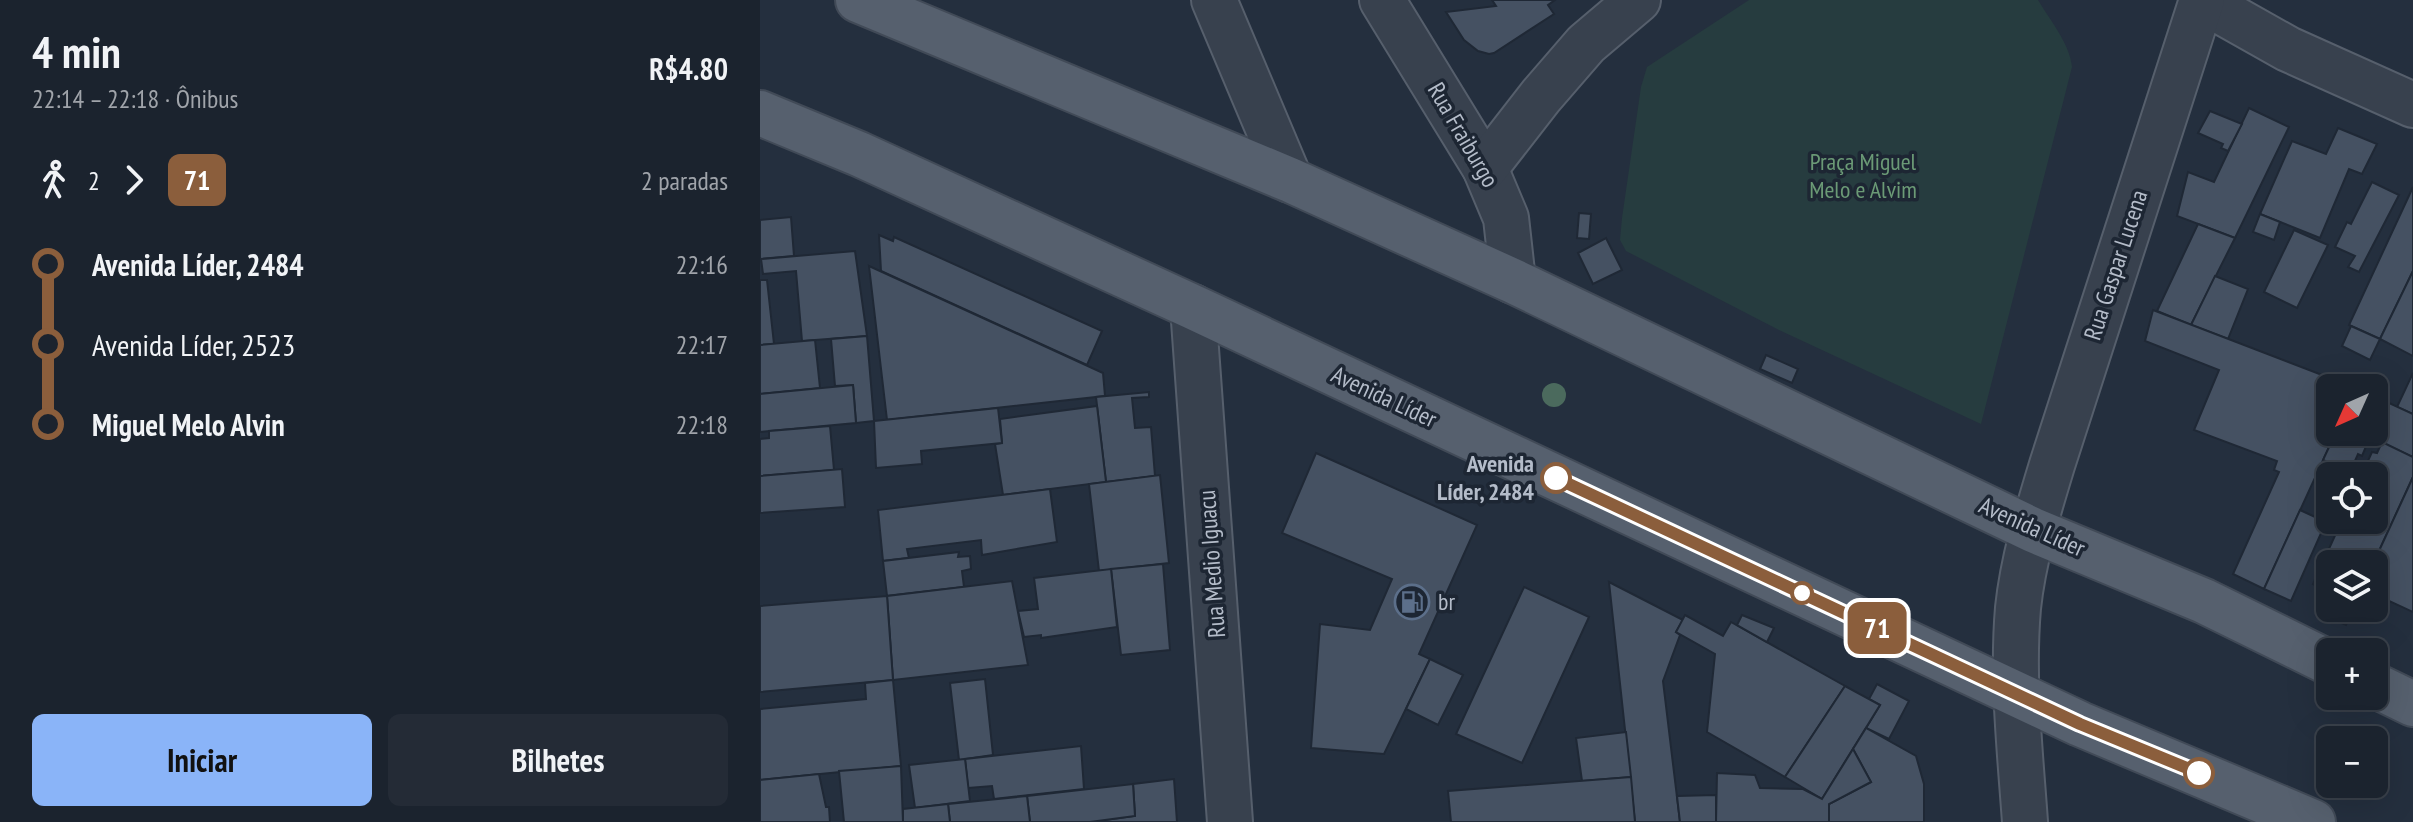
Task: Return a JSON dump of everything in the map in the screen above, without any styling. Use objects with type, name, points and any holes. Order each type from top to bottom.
[{"type":"main road","name":"Avenida Líder","points":[[858,0],[1290,180],[1513,281],[2033,530],[2204,601],[2316,656]]},
{"type":"main road","name":"Avenida Líder","points":[[760,113],[859,154],[1193,307],[2080,724],[2313,822]]},
{"type":"main road","points":[[2388,692],[2413,704]]},
{"type":"street","points":[[1214,0],[1290,180]]},
{"type":"street","name":"Rua Fraiburgo","points":[[1382,0],[1485,168],[1506,218],[1513,281]]},
{"type":"street","points":[[1485,168],[1586,44],[1638,0]]},
{"type":"street","points":[[2202,0],[2288,49],[2413,105]]},
{"type":"street","name":"Rua Gaspar Lucena","points":[[2025,822],[2015,693],[2018,606],[2033,530],[2202,0]]},
{"type":"street","name":"Rua Medio Iguacu","points":[[1193,307],[1230,822]]},
{"type":"green space","name":"Praça Miguel Melo e Alvim","points":[[1749,0],[2038,0],[2064,41],[2072,67],[1981,424],[1779,330],[1626,251],[1620,240],[1622,218],[1641,87],[1647,67]]},
{"type":"building","points":[[1492,0],[1555,0],[1548,5],[1554,14],[1489,54],[1478,51],[1464,40],[1446,12],[1496,6]]},
{"type":"building","points":[[2249,108],[2289,127],[2235,238],[2177,216],[2188,172],[2214,182]]},
{"type":"building","points":[[2210,111],[2242,124],[2228,151],[2221,148],[2223,144],[2198,133]]},
{"type":"building","points":[[2338,128],[2377,144],[2362,174],[2349,169],[2320,238],[2260,214],[2292,141],[2326,154]]},
{"type":"building","points":[[2372,182],[2399,195],[2359,272],[2348,267],[2355,256],[2335,247],[2347,222],[2351,224]]},
{"type":"building","points":[[2413,187],[2413,271],[2380,339],[2349,325]]},
{"type":"building","points":[[1579,213],[1591,214],[1589,239],[1577,238]]},
{"type":"building","points":[[2260,214],[2280,222],[2274,240],[2253,232]]},
{"type":"building","points":[[791,217],[794,256],[760,259],[760,220]]},
{"type":"building","points":[[2198,224],[2235,238],[2191,325],[2157,311]]},
{"type":"building","points":[[2294,230],[2328,245],[2297,308],[2264,292]]},
{"type":"building","points":[[879,235],[893,241],[894,237],[1102,331],[1087,365],[881,271]]},
{"type":"building","points":[[1606,238],[1622,270],[1593,284],[1578,253]]},
{"type":"building","points":[[855,251],[867,336],[802,341],[796,271],[763,274],[761,259]]},
{"type":"building","points":[[869,266],[1103,373],[1105,396],[887,420]]},
{"type":"building","points":[[2413,271],[2413,356],[2380,339]]},
{"type":"building","points":[[2215,276],[2248,289],[2228,339],[2191,325]]},
{"type":"building","points":[[760,280],[767,280],[774,344],[760,345]]},
{"type":"building","points":[[2153,310],[2320,374],[2316,374],[2316,446],[2330,446],[2322,462],[2316,462],[2316,476],[2264,589],[2233,574],[2279,472],[2274,470],[2277,461],[2194,430],[2219,370],[2145,341]]},
{"type":"building","points":[[2351,326],[2380,339],[2370,360],[2342,346]]},
{"type":"building","points":[[867,336],[874,421],[856,423],[853,385],[835,386],[831,339]]},
{"type":"building","points":[[815,340],[820,388],[760,394],[760,345]]},
{"type":"building","points":[[1766,355],[1798,369],[1792,383],[1760,369]]},
{"type":"building","points":[[2413,373],[2413,414],[2397,407]]},
{"type":"building","points":[[853,385],[856,423],[760,432],[760,394]]},
{"type":"building","points":[[1149,392],[1149,397],[1132,398],[1135,428],[1151,427],[1155,476],[1106,482],[1096,397]]},
{"type":"building","points":[[2388,402],[2413,414],[2413,457],[2388,445]]},
{"type":"building","points":[[1097,406],[1106,482],[1003,495],[995,444],[1002,443],[1000,419]]},
{"type":"building","points":[[998,408],[1002,443],[921,451],[922,464],[876,468],[874,421]]},
{"type":"building","points":[[830,426],[834,470],[760,476],[760,439],[769,438],[769,431]]},
{"type":"building","points":[[2388,445],[2413,457],[2413,477],[2388,531],[2388,462],[2367,462],[2372,452],[2377,453],[2380,446]]},
{"type":"building","points":[[2330,446],[2366,446],[2362,456],[2358,454],[2354,462],[2323,460]]},
{"type":"building","name":"br","points":[[1316,453],[1477,525],[1419,654],[1430,659],[1384,754],[1311,748],[1320,624],[1370,630],[1392,579],[1282,533]]},
{"type":"building","points":[[842,469],[845,507],[760,513],[760,476]]},
{"type":"building","points":[[1160,475],[1169,563],[1099,571],[1089,484]]},
{"type":"building","points":[[2413,477],[2413,612],[2388,600],[2388,550],[2379,550]]},
{"type":"building","points":[[1050,489],[1057,542],[982,555],[981,540],[907,549],[909,558],[883,561],[878,510]]},
{"type":"building","points":[[2300,510],[2316,517],[2316,534],[2321,534],[2291,601],[2264,589]]},
{"type":"building","points":[[2336,534],[2387,534],[2379,550],[2328,550]]},
{"type":"building","points":[[959,552],[958,557],[970,556],[971,569],[962,571],[964,587],[887,596],[883,561]]},
{"type":"building","points":[[1163,564],[1170,650],[1121,655],[1111,569]]},
{"type":"building","points":[[1111,569],[1117,627],[1041,638],[1041,635],[1024,637],[1018,611],[1038,609],[1034,578]]},
{"type":"building","points":[[1012,581],[1028,665],[893,680],[887,596]]},
{"type":"building","points":[[1609,582],[1683,620],[1676,632],[1680,635],[1663,681],[1680,822],[1635,822]]},
{"type":"building","points":[[1524,587],[1589,617],[1522,763],[1456,734]]},
{"type":"building","points":[[887,596],[893,680],[760,692],[760,606]]},
{"type":"building","points":[[1685,615],[1723,636],[1731,622],[1845,686],[1785,777],[1707,732],[1715,654],[1676,632]]},
{"type":"building","points":[[1742,615],[1774,628],[1767,642],[1737,625]]},
{"type":"building","points":[[1430,659],[1463,675],[1438,725],[1406,709]]},
{"type":"building","points":[[985,679],[993,755],[959,760],[950,683]]},
{"type":"building","points":[[893,680],[901,766],[760,780],[760,709],[866,699],[865,683]]},
{"type":"building","points":[[1877,684],[1909,701],[1889,739],[1866,728],[1880,705],[1869,699]]},
{"type":"building","points":[[1845,686],[1880,705],[1822,799],[1785,777]]},
{"type":"building","points":[[1866,728],[1916,756],[1924,784],[1924,822],[1829,822],[1829,804],[1871,782],[1853,749]]},
{"type":"building","points":[[1626,732],[1631,777],[1582,781],[1576,738]]},
{"type":"building","points":[[1081,746],[1084,789],[994,799],[992,786],[968,788],[965,759]]},
{"type":"building","points":[[1853,749],[1871,782],[1829,804],[1829,822],[1716,822],[1717,773],[1755,775],[1760,788],[1803,789],[1822,799]]},
{"type":"building","points":[[965,759],[970,801],[915,808],[909,765]]},
{"type":"building","points":[[901,766],[903,822],[844,822],[839,771]]},
{"type":"building","points":[[819,774],[830,822],[760,822],[760,780]]},
{"type":"building","points":[[1631,777],[1635,822],[1451,822],[1448,791]]},
{"type":"building","points":[[1174,779],[1177,822],[1090,822],[1135,816],[1133,784]]},
{"type":"building","points":[[1133,784],[1135,816],[1090,822],[1030,822],[1027,796]]},
{"type":"building","points":[[1716,795],[1716,822],[1680,822],[1677,796]]},
{"type":"building","points":[[1027,796],[1030,822],[950,822],[948,804]]},
{"type":"building","points":[[948,804],[950,822],[903,822],[903,809]]},
{"type":"bus line","name":"71","points":[[1556,478],[2080,724],[2199,773]]},
{"type":"place","name":"Avenida Líder, 2484","points":[[1556,478]]},
{"type":"place","name":"br","points":[[1412,602]]}]
